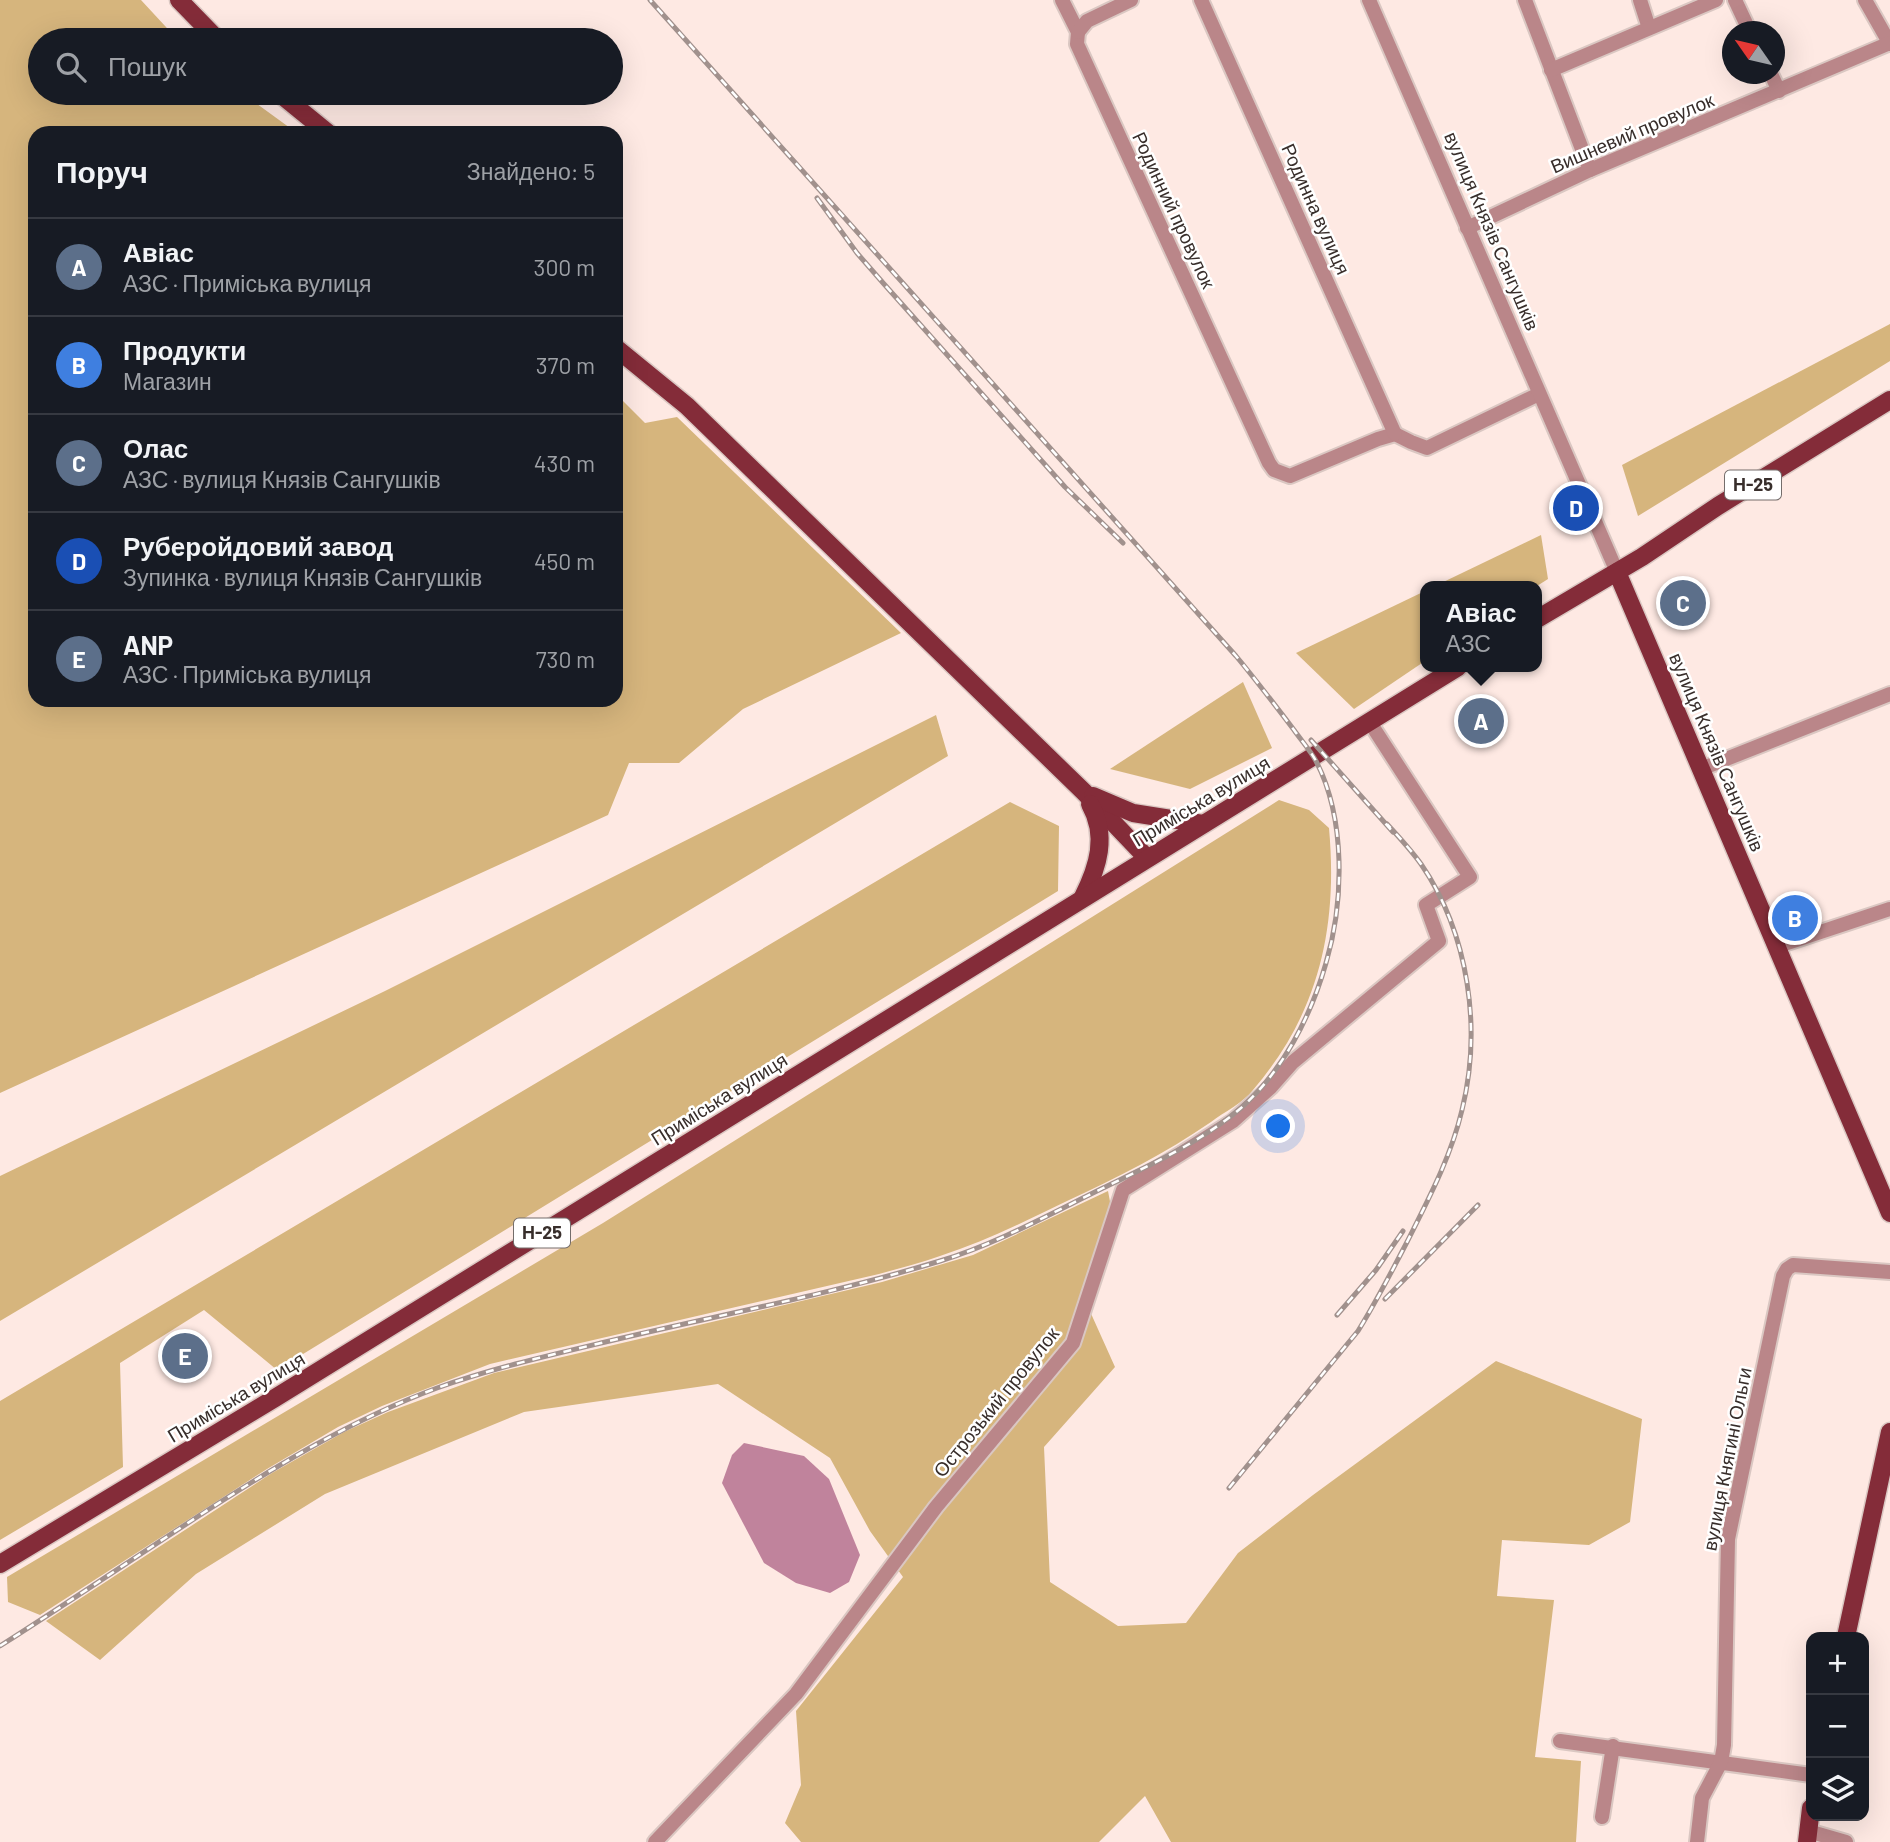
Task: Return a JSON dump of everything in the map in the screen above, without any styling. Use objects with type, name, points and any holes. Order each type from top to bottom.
[{"type":"main road","points":[[178,0],[206,28]]},
{"type":"main road","points":[[294,105],[319,126]]},
{"type":"main road","points":[[623,354],[687,405],[1084,792],[1147,858]]},
{"type":"main road","name":"Н-25","points":[[1542,616],[1890,400]]},
{"type":"main road","name":"вулиця Князів Сангушків","points":[[1616,572],[1890,1213]]},
{"type":"main road","name":"Приміська вулиця","points":[[0,1564],[287,1391],[1450,672]]},
{"type":"main road","points":[[1084,792],[1133,813],[1203,824]]},
{"type":"main road","points":[[1083,898],[1093,877],[1100,849],[1100,830],[1084,792]]},
{"type":"main road","points":[[1847,1632],[1890,1432]]},
{"type":"street","name":"Родинний провулок","points":[[1062,0],[1078,32],[1077,44],[1269,463],[1275,470],[1290,476],[1395,434]]},
{"type":"street","points":[[1078,32],[1087,21],[1131,0]]},
{"type":"street","name":"Родинна вулиця","points":[[1201,0],[1395,434]]},
{"type":"street","name":"вулиця Князів Сангушків","points":[[1369,0],[1616,572]]},
{"type":"street","points":[[1525,0],[1590,170]]},
{"type":"street","points":[[1640,0],[1649,27]]},
{"type":"street","points":[[1552,70],[1716,0]]},
{"type":"street","points":[[1735,0],[1745,21]]},
{"type":"street","points":[[1865,0],[1890,43]]},
{"type":"street","name":"Вишневий провулок","points":[[1467,228],[1590,170],[1890,43]]},
{"type":"street","points":[[1776,84],[1779,91]]},
{"type":"street","points":[[1395,434],[1427,448],[1539,394]]},
{"type":"street","points":[[1701,769],[1890,694]]},
{"type":"street","name":"Острозький провулок","points":[[659,1838],[796,1694],[936,1507],[1073,1343],[1123,1190],[1233,1121],[1293,1062],[1439,941],[1426,905],[1470,877],[1369,721]]},
{"type":"street","points":[[1778,946],[1890,909]]},
{"type":"street","name":"вулиця Княгині Ольги","points":[[1697,1842],[1702,1798],[1721,1762],[1728,1539],[1783,1276],[1793,1265],[1890,1272]]},
{"type":"street","points":[[1560,1741],[1613,1746],[1806,1774]]},
{"type":"street","points":[[1602,1817],[1613,1746]]},
{"type":"street","points":[[1807,1837],[1846,1842]]},
{"type":"street","points":[[659,1838],[676,1842]]},
{"type":"shaded area","points":[[0,0],[141,0],[167,28],[28,28],[28,105],[258,105],[287,126],[28,126],[28,707],[623,707],[623,401],[645,423],[677,417],[901,633],[743,709],[679,763],[629,763],[608,815],[0,1093]]},
{"type":"shaded area","points":[[1890,324],[1890,361],[1638,516],[1622,465]]},
{"type":"shaded area","points":[[1541,535],[1548,579],[1542,583],[1445,581]]},
{"type":"shaded area","points":[[1420,593],[1420,664],[1354,709],[1296,653]]},
{"type":"shaded area","points":[[1243,682],[1272,748],[1190,789],[1110,769]]},
{"type":"shaded area","points":[[936,715],[948,756],[0,1321],[0,1176],[385,991]]},
{"type":"shaded area","points":[[1279,800],[1309,810],[1329,828],[1330,900],[1319,968],[1294,1031],[1276,1061],[1244,1099],[1194,1133],[1123,1174],[1005,1231],[932,1259],[879,1274],[490,1364],[382,1406],[338,1427],[267,1469],[40,1615],[8,1602],[7,1577],[603,1223]]},
{"type":"shaded area","points":[[1010,802],[1059,826],[1058,891],[277,1370],[204,1310],[120,1363],[123,1467],[0,1540],[0,1401]]},
{"type":"shaded area","points":[[1108,1191],[1112,1212],[1084,1298],[1115,1367],[1044,1447],[1050,1582],[1118,1626],[1186,1623],[1238,1553],[1496,1361],[1642,1419],[1630,1522],[1589,1545],[1502,1540],[1497,1596],[1554,1600],[1535,1757],[1581,1761],[1576,1842],[1171,1842],[1145,1796],[1099,1842],[801,1842],[785,1823],[801,1785],[796,1711],[903,1577],[870,1531],[830,1458],[718,1384],[524,1412],[325,1494],[196,1574],[100,1660],[46,1621],[272,1473],[344,1432],[388,1412],[494,1373],[882,1282],[973,1255]]},
{"type":"shaded area","points":[[744,1443],[804,1456],[829,1479],[860,1555],[849,1582],[830,1593],[796,1583],[764,1563],[722,1483],[732,1455]]},
{"type":"railway","points":[[0,1646],[255,1480],[344,1430],[405,1401],[457,1381],[518,1363],[813,1295],[940,1261],[1043,1218],[1175,1152],[1226,1120],[1270,1077],[1294,1042],[1320,983],[1336,914],[1339,861],[1333,808],[1326,784],[1311,753],[1236,656],[650,0]]},
{"type":"railway","points":[[817,198],[857,253],[884,284],[1065,487],[1123,543]]},
{"type":"railway","points":[[1311,740],[1393,832]]},
{"type":"railway","points":[[1229,1488],[1358,1331],[1431,1194],[1452,1145],[1462,1110],[1471,1047],[1467,983],[1460,951],[1437,891],[1417,859],[1387,824]]},
{"type":"railway","points":[[1385,1299],[1478,1205]]},
{"type":"railway","points":[[1337,1315],[1376,1270],[1403,1231]]},
{"type":"place","name":"Руберойдовий завод","points":[[1576,508]]},
{"type":"place","name":"Олас","points":[[1683,603]]},
{"type":"place","name":"Авіас","points":[[1481,721]]},
{"type":"place","name":"Продукти","points":[[1795,918]]},
{"type":"place","name":"ANP","points":[[185,1356]]}]
